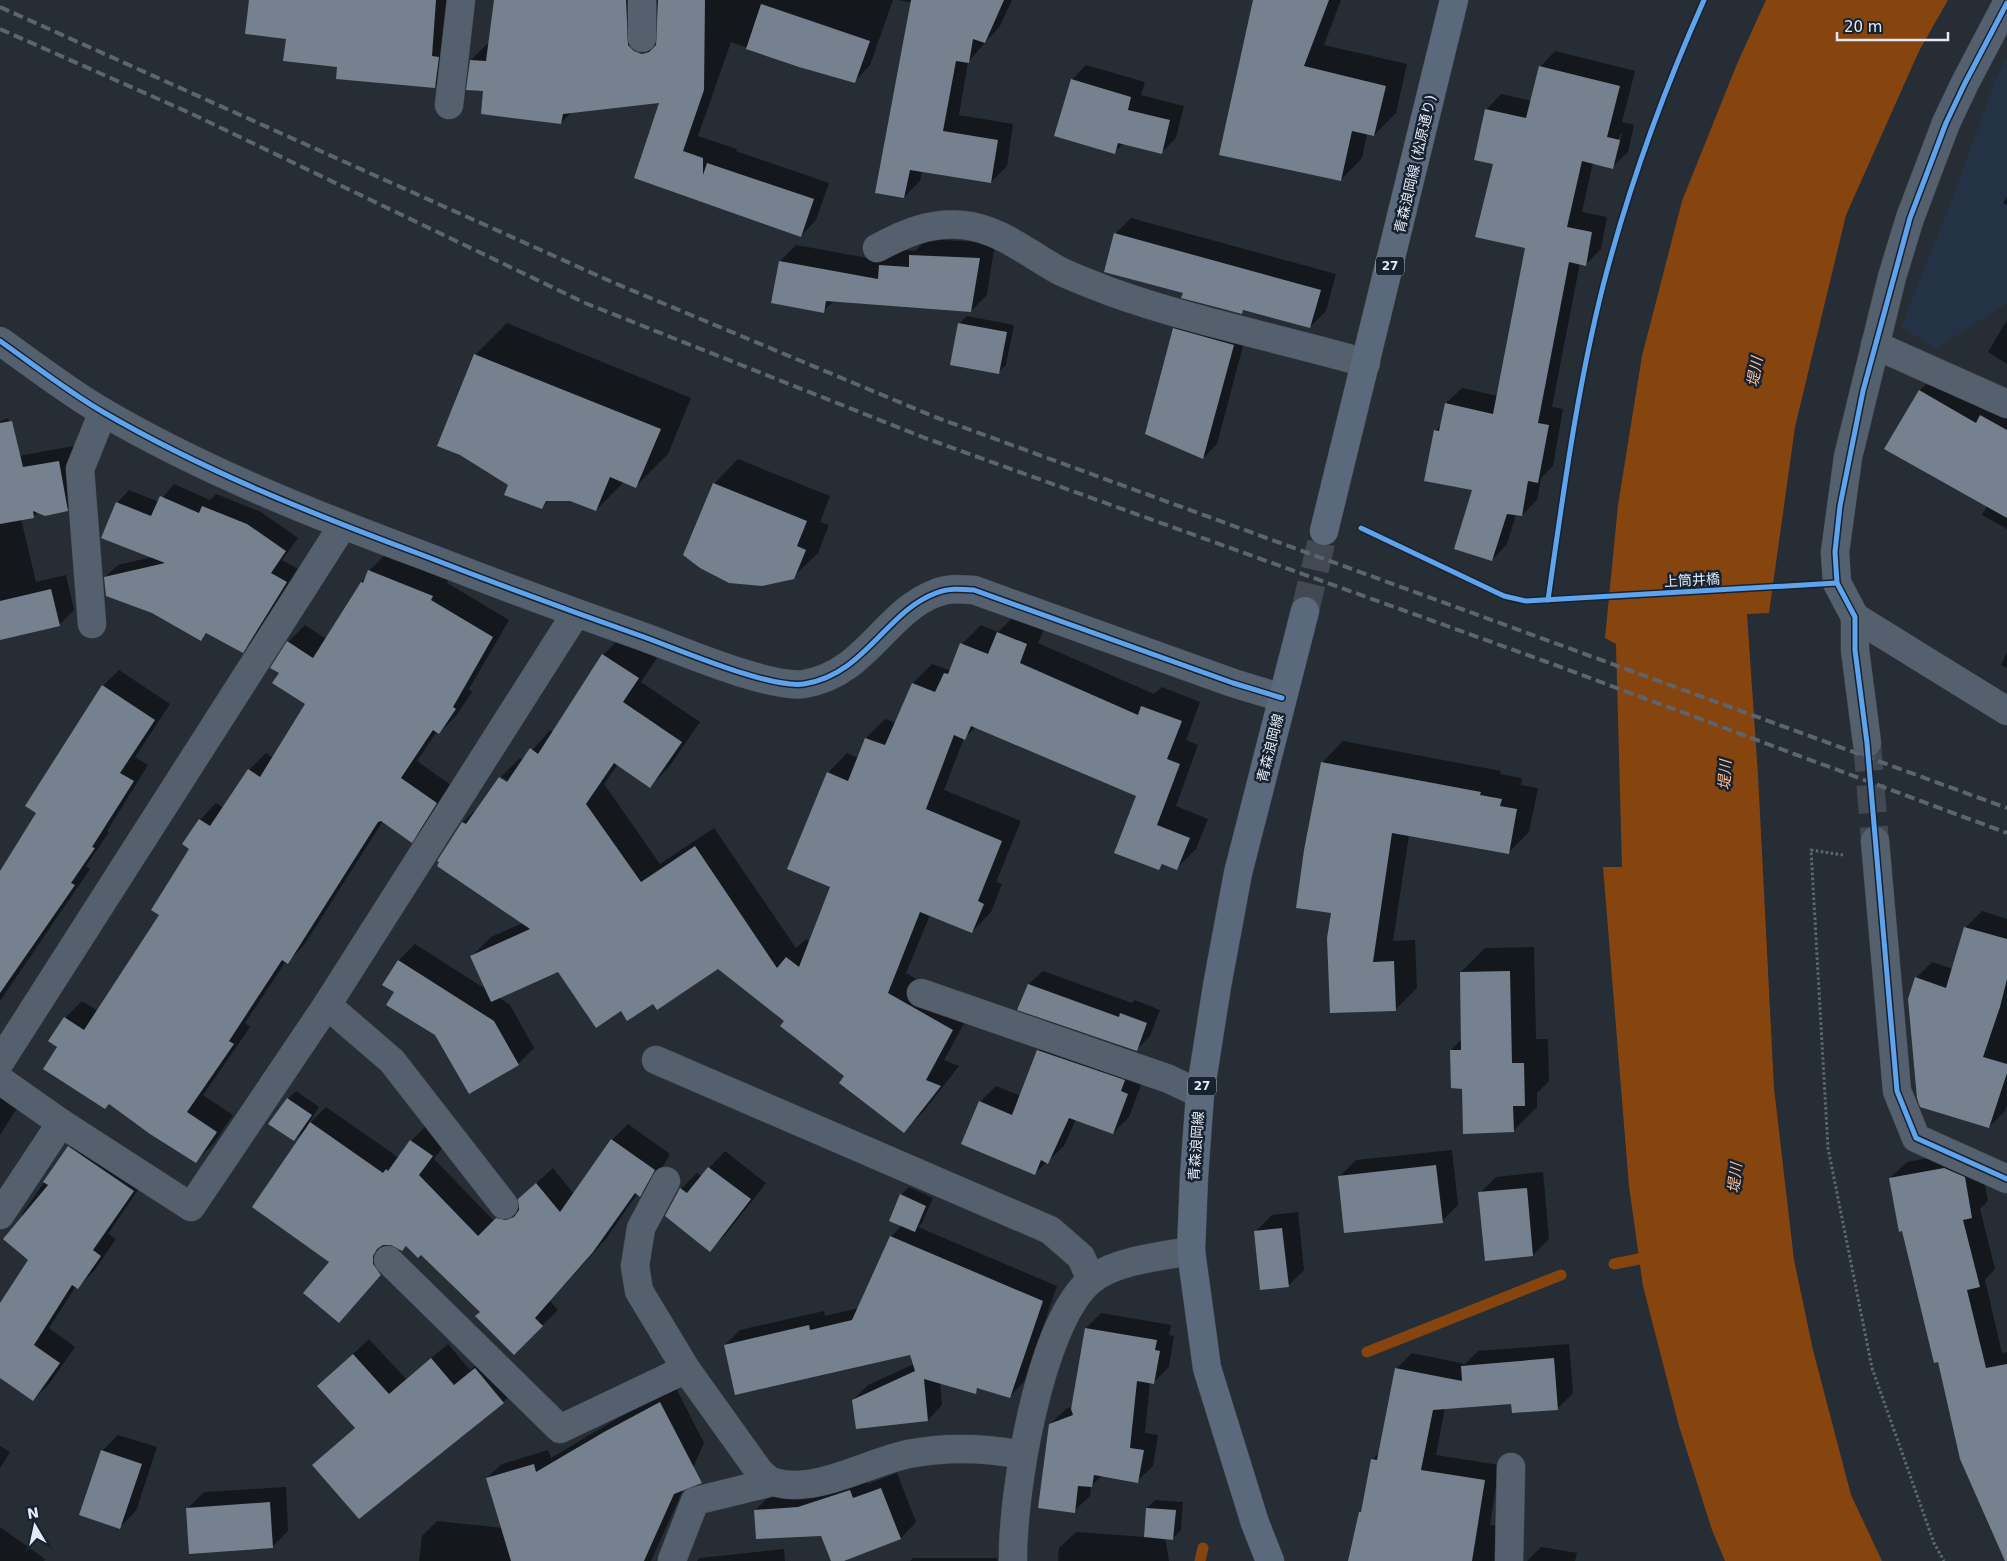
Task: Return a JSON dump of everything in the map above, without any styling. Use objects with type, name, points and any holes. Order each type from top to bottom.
[{"type":"main road","name":"青森浪岡線 (松原通り)","points":[[1324,531],[1454,0]]},
{"type":"main road","name":"青森浪岡線","points":[[1270,1561],[1255,1523],[1207,1368],[1191,1250],[1200,1094],[1217,986],[1238,873],[1305,611]]},
{"type":"street","points":[[449,105],[461,0]]},
{"type":"street","points":[[642,0],[642,38]]},
{"type":"street","points":[[1867,742],[1855,650],[1854,617],[1837,582],[1835,552],[1848,457],[1875,345],[1905,235],[1930,165],[1965,83],[2007,3]]},
{"type":"street","points":[[877,248],[905,233],[932,225],[964,225],[990,231],[1016,243],[1058,270],[1114,293],[1212,323],[1366,363]]},
{"type":"street","points":[[0,341],[103,412],[201,463],[343,525],[576,613],[768,681],[803,684],[833,674],[855,662],[908,611],[935,593],[953,589],[974,590],[1233,683],[1282,698]]},
{"type":"street","points":[[1875,345],[2007,404]]},
{"type":"street","points":[[92,624],[80,468],[103,412]]},
{"type":"street","points":[[0,1062],[343,525]]},
{"type":"street","points":[[0,1080],[61,1123],[191,1207],[327,1005],[576,613]]},
{"type":"street","points":[[1854,617],[2007,711]]},
{"type":"street","points":[[1875,851],[1897,1091],[1916,1138],[2005,1185]]},
{"type":"street","points":[[921,993],[1170,1079],[1200,1094]]},
{"type":"street","points":[[327,1005],[392,1061],[504,1204]]},
{"type":"street","points":[[656,1060],[1050,1230],[1080,1257],[1091,1280]]},
{"type":"street","points":[[0,1215],[61,1123]]},
{"type":"street","points":[[666,1182],[641,1228],[634,1266],[639,1291],[686,1369],[759,1471],[772,1482]]},
{"type":"street","points":[[1013,1561],[1016,1506],[1022,1455],[1041,1381],[1059,1328],[1075,1298],[1091,1280],[1114,1268],[1191,1250]]},
{"type":"street","points":[[388,1260],[560,1430],[686,1369]]},
{"type":"street","points":[[672,1560],[695,1501],[772,1482],[791,1485],[808,1484],[908,1454],[932,1451],[1003,1451],[1022,1455]]},
{"type":"street","points":[[1509,1561],[1511,1467]]},
{"type":"path","points":[[1875,851],[1811,850],[1828,1148],[1872,1368],[1934,1543],[1944,1561]]},
{"type":"shaded area","points":[[2007,57],[2007,303],[1936,349],[1901,327],[1954,194],[1994,84]]},
{"type":"water","name":"堤川","points":[[1766,0],[1948,0],[1919,51],[1846,215],[1795,427],[1769,613],[1747,614],[1758,775],[1774,1088],[1794,1260],[1813,1350],[1851,1495],[1882,1561],[1725,1561],[1712,1530],[1679,1426],[1643,1286],[1629,1186],[1603,867],[1622,867],[1616,644],[1605,638],[1618,505],[1642,356],[1682,201],[1737,64]]},
{"type":"building","points":[[249,0],[436,0],[432,56],[439,57],[435,88],[336,79],[337,67],[283,61],[286,39],[245,34]]},
{"type":"building","points":[[494,0],[626,0],[628,45],[634,51],[642,54],[649,52],[656,45],[658,0],[705,0],[704,90],[683,151],[703,158],[703,175],[707,163],[814,199],[801,237],[634,178],[659,103],[563,114],[561,124],[481,114],[483,91],[466,90],[470,60],[486,61]]},
{"type":"building","points":[[911,0],[1004,0],[985,43],[973,39],[969,63],[956,61],[943,131],[998,140],[991,183],[910,170],[904,198],[875,193]]},
{"type":"building","points":[[1253,0],[1329,0],[1304,66],[1386,86],[1374,136],[1352,131],[1341,181],[1219,155]]},
{"type":"building","points":[[761,4],[870,41],[855,83],[746,49]]},
{"type":"building","points":[[1539,66],[1620,86],[1607,137],[1620,140],[1613,169],[1582,161],[1567,227],[1592,232],[1586,266],[1569,262],[1538,423],[1549,425],[1538,483],[1528,481],[1522,516],[1507,514],[1492,561],[1454,549],[1472,490],[1424,481],[1434,430],[1439,431],[1445,403],[1493,414],[1525,248],[1475,237],[1493,164],[1474,160],[1485,109],[1526,118]]},
{"type":"building","points":[[1071,79],[1131,97],[1128,110],[1170,120],[1162,154],[1118,143],[1115,154],[1054,136]]},
{"type":"building","points":[[1114,233],[1321,290],[1310,328],[1243,310],[1242,314],[1181,298],[1183,293],[1104,272]]},
{"type":"building","points":[[909,255],[980,258],[971,312],[826,301],[824,313],[771,303],[779,261],[878,279],[879,265],[909,267]]},
{"type":"building","points":[[958,323],[1007,332],[999,374],[950,365]]},
{"type":"building","points":[[1173,328],[1234,345],[1203,459],[1145,434]]},
{"type":"building","points":[[474,354],[661,429],[636,488],[610,477],[596,511],[570,501],[546,501],[542,509],[504,495],[508,485],[460,455],[437,446]]},
{"type":"building","points":[[1919,390],[1976,423],[1980,415],[2007,430],[2007,518],[1884,449]]},
{"type":"building","points":[[12,421],[23,467],[59,461],[68,511],[45,516],[33,511],[34,518],[0,524],[0,423]]},
{"type":"building","points":[[713,483],[807,521],[797,546],[806,550],[794,579],[762,586],[729,583],[700,568],[683,555]]},
{"type":"building","points":[[160,496],[199,513],[202,506],[247,524],[286,551],[271,573],[287,582],[243,653],[206,633],[201,641],[152,613],[106,596],[104,577],[165,563],[101,538],[116,502],[151,516]]},
{"type":"building","points":[[368,570],[433,596],[431,600],[493,637],[453,707],[456,709],[439,734],[433,730],[401,778],[437,803],[412,843],[381,821],[378,822],[288,964],[282,960],[229,1041],[234,1044],[187,1112],[217,1132],[196,1163],[150,1134],[109,1104],[105,1109],[43,1069],[57,1047],[48,1041],[64,1017],[84,1030],[159,915],[151,910],[189,849],[182,844],[199,819],[210,826],[248,769],[260,777],[305,704],[272,683],[279,673],[270,668],[287,641],[313,658],[361,582],[363,583]]},
{"type":"building","points":[[51,589],[60,626],[0,640],[0,601]]},
{"type":"building","points":[[997,632],[1027,644],[1020,663],[1138,715],[1141,706],[1182,721],[1167,759],[1180,764],[1157,825],[1190,838],[1177,870],[1162,864],[1159,870],[1114,853],[1136,796],[971,726],[965,740],[954,735],[926,809],[1002,841],[978,901],[984,904],[972,933],[920,912],[888,993],[953,1030],[926,1080],[941,1086],[904,1133],[839,1083],[844,1076],[780,1026],[784,1021],[718,969],[657,1010],[653,1004],[627,1021],[621,1011],[596,1028],[558,972],[491,1002],[470,956],[530,929],[437,866],[439,862],[437,861],[462,822],[466,824],[499,777],[507,782],[530,748],[538,754],[602,654],[639,678],[623,702],[682,742],[650,788],[614,763],[586,804],[641,882],[695,846],[777,968],[786,957],[799,967],[830,887],[787,869],[827,772],[848,781],[865,738],[885,745],[912,683],[935,692],[944,673],[948,674],[960,643],[988,654]]},
{"type":"building","points":[[102,685],[155,720],[120,773],[134,781],[92,847],[95,848],[71,883],[75,885],[0,993],[0,871],[36,813],[25,806]]},
{"type":"building","points":[[1321,762],[1481,792],[1480,795],[1502,799],[1500,806],[1517,809],[1509,854],[1392,833],[1373,962],[1394,961],[1396,1011],[1330,1013],[1327,938],[1331,913],[1296,908],[1304,850]]},
{"type":"building","points":[[1964,927],[2007,939],[2007,979],[2000,1007],[1983,1057],[2007,1064],[2007,1073],[1989,1128],[1920,1107],[1917,1098],[1908,999],[1915,977],[1946,988]]},
{"type":"building","points":[[398,960],[494,1021],[519,1065],[469,1094],[435,1035],[386,1005],[394,992],[382,985]]},
{"type":"building","points":[[1510,971],[1512,1063],[1524,1063],[1525,1106],[1513,1106],[1514,1132],[1463,1134],[1462,1089],[1451,1088],[1450,1050],[1461,1050],[1460,972]]},
{"type":"building","points":[[1028,984],[1119,1017],[1120,1013],[1147,1023],[1137,1051],[1017,1010]]},
{"type":"building","points":[[1037,1050],[1125,1080],[1121,1091],[1128,1094],[1113,1134],[1069,1118],[1048,1164],[1041,1160],[1035,1175],[961,1144],[979,1101],[1012,1115]]},
{"type":"building","points":[[287,1098],[312,1115],[294,1141],[268,1124]]},
{"type":"building","points":[[310,1122],[383,1173],[386,1169],[388,1171],[410,1140],[433,1156],[419,1175],[478,1236],[496,1218],[506,1220],[514,1217],[519,1210],[518,1199],[536,1183],[560,1212],[611,1139],[655,1170],[640,1197],[635,1193],[593,1252],[535,1318],[543,1326],[514,1355],[475,1316],[480,1312],[421,1255],[418,1258],[406,1246],[402,1251],[391,1245],[383,1245],[377,1249],[373,1256],[373,1264],[381,1275],[339,1323],[303,1293],[329,1262],[252,1207]]},
{"type":"building","points":[[68,1146],[134,1191],[93,1250],[101,1256],[78,1289],[72,1285],[34,1345],[60,1363],[33,1401],[0,1378],[0,1303],[28,1260],[3,1239],[48,1185],[43,1182]]},
{"type":"building","points":[[1436,1165],[1443,1223],[1344,1233],[1338,1176]]},
{"type":"building","points":[[708,1167],[751,1199],[710,1252],[665,1216],[680,1188],[687,1193]]},
{"type":"building","points":[[1944,1168],[1965,1177],[1972,1218],[1963,1220],[1980,1287],[1967,1290],[1986,1368],[2007,1364],[2007,1561],[2005,1561],[1960,1459],[1938,1362],[1934,1363],[1902,1231],[1899,1232],[1889,1178]]},
{"type":"building","points":[[1527,1188],[1533,1256],[1485,1261],[1478,1192]]},
{"type":"building","points":[[900,1194],[926,1206],[915,1232],[889,1221]]},
{"type":"building","points":[[1282,1228],[1289,1287],[1260,1290],[1254,1231]]},
{"type":"building","points":[[890,1236],[1043,1301],[1010,1398],[977,1388],[976,1394],[924,1379],[928,1421],[856,1429],[852,1400],[915,1371],[910,1355],[735,1395],[724,1345],[809,1325],[810,1330],[852,1320]]},
{"type":"building","points":[[1085,1328],[1157,1340],[1155,1350],[1160,1351],[1154,1384],[1137,1381],[1130,1448],[1144,1450],[1138,1483],[1094,1475],[1092,1487],[1078,1486],[1075,1513],[1038,1508],[1049,1424],[1073,1415],[1071,1409]]},
{"type":"building","points":[[353,1354],[389,1394],[431,1358],[454,1385],[475,1368],[504,1403],[359,1519],[312,1465],[355,1428],[317,1386]]},
{"type":"building","points":[[1554,1358],[1558,1410],[1512,1413],[1511,1404],[1433,1410],[1421,1470],[1485,1480],[1472,1561],[1348,1561],[1359,1512],[1361,1512],[1371,1459],[1377,1460],[1395,1368],[1462,1381],[1461,1366]]},
{"type":"building","points":[[660,1402],[702,1483],[674,1494],[644,1561],[511,1561],[486,1478],[534,1464],[536,1472]]},
{"type":"building","points":[[101,1450],[142,1464],[120,1529],[79,1515]]},
{"type":"building","points":[[881,1488],[901,1539],[844,1561],[831,1561],[821,1536],[756,1539],[754,1510],[798,1507],[850,1490],[853,1498]]},
{"type":"building","points":[[270,1502],[273,1548],[189,1554],[186,1508]]},
{"type":"building","points":[[1146,1508],[1176,1510],[1173,1540],[1144,1537]]},
{"type":"waterway","points":[[1614,1264],[1654,1256]]},
{"type":"waterway","points":[[1367,1352],[1561,1275]]},
{"type":"waterway","points":[[1200,1561],[1203,1548]]},
{"type":"tunnel","points":[[1305,611],[1324,531]]},
{"type":"tunnel","points":[[1867,743],[1875,841]]},
{"type":"railway","points":[[0,7],[612,282],[935,417],[2007,808]]},
{"type":"railway","points":[[0,29],[190,113],[585,303],[925,438],[1547,662],[2007,833]]},
{"type":"cycle path","points":[[1548,600],[1578,403],[1603,286],[1635,177],[1674,70],[1704,0]]},
{"type":"cycle path","points":[[2007,3],[1946,123],[1910,218],[1863,391],[1840,506],[1835,552],[1837,583],[1855,617],[1855,650],[1867,743],[1897,1091],[1916,1138],[2007,1179]]},
{"type":"cycle path","points":[[0,341],[64,387],[103,412],[180,454],[220,473],[301,508],[479,577],[748,675],[789,684],[804,684],[825,678],[844,668],[860,656],[918,602],[941,591],[964,589],[974,590],[1233,683],[1282,698]]},
{"type":"cycle path","name":"上筒井橋","points":[[1361,528],[1504,596],[1526,601],[1837,583]]}]
